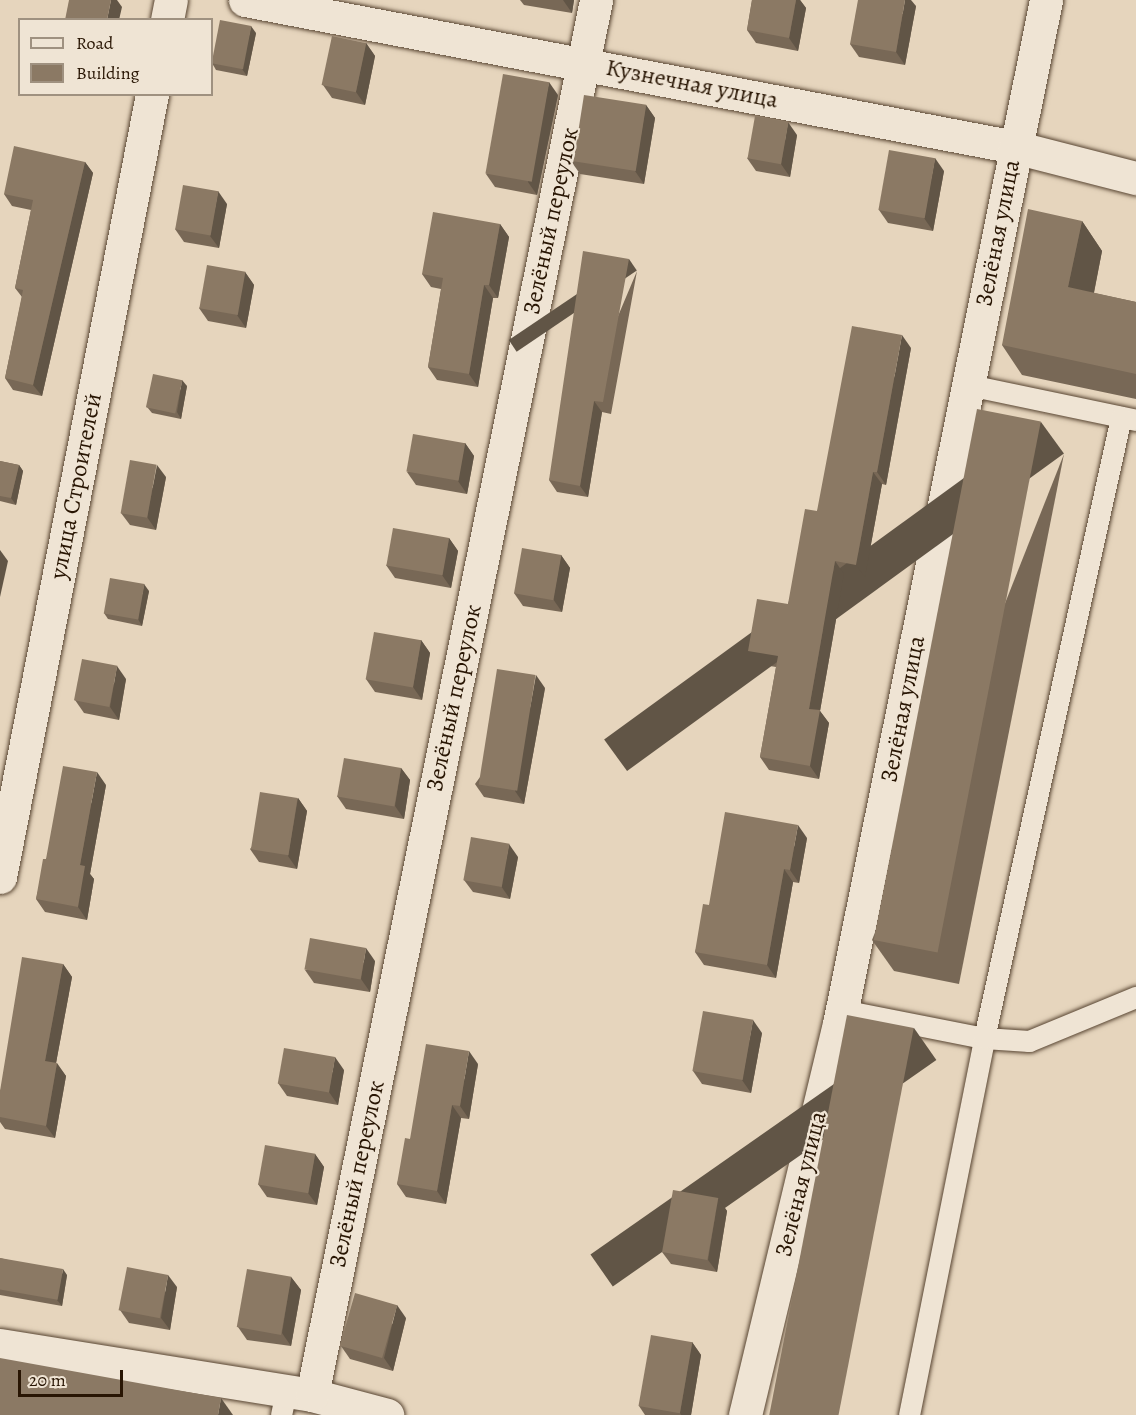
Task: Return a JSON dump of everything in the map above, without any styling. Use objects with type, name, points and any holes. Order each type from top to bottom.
[{"type":"street","points":[[167,18],[171,0]]},
{"type":"street","name":"Кузнечная улица","points":[[245,0],[1015,147],[1136,178]]},
{"type":"street","name":"Зелёный переулок","points":[[293,1400],[596,0]]},
{"type":"street","name":"Зелёная улица","points":[[745,1415],[842,1010],[1046,0]]},
{"type":"street","name":"улица Строителей","points":[[0,877],[152,96]]},
{"type":"street","points":[[0,1345],[293,1400],[387,1415]]},
{"type":"lane","points":[[909,1415],[984,1038],[1128,418],[969,385]]},
{"type":"lane","points":[[842,1010],[984,1038],[1029,1041],[1136,997]]},
{"type":"building","points":[[69,0],[111,0],[107,18],[65,18]]},
{"type":"building","points":[[752,0],[796,0],[789,38],[747,30]]},
{"type":"building","points":[[858,0],[905,0],[896,52],[850,44]]},
{"type":"building","points":[[220,20],[251,26],[243,69],[213,63]]},
{"type":"building","points":[[332,36],[366,43],[356,92],[322,85]]},
{"type":"building","points":[[503,74],[549,82],[532,182],[485,173]]},
{"type":"building","points":[[584,95],[646,105],[636,171],[574,161]]},
{"type":"building","points":[[755,116],[788,122],[781,164],[748,158]]},
{"type":"building","points":[[14,146],[85,162],[33,385],[5,378],[23,290],[15,288],[33,200],[4,194]]},
{"type":"building","points":[[889,150],[935,158],[925,218],[878,210]]},
{"type":"building","points":[[183,185],[218,191],[211,236],[175,229]]},
{"type":"building","points":[[1028,209],[1082,221],[1068,287],[1136,302],[1136,374],[1002,345]]},
{"type":"building","points":[[433,212],[500,224],[489,285],[484,285],[469,374],[428,367],[443,278],[422,274]]},
{"type":"building","points":[[583,251],[629,259],[603,402],[594,401],[580,486],[549,480]]},
{"type":"building","points":[[207,265],[245,272],[238,315],[199,308]]},
{"type":"building","points":[[852,326],[902,335],[877,472],[873,472],[856,565],[835,561],[809,709],[820,710],[810,766],[760,757],[778,656],[748,651],[757,599],[788,604],[805,509],[817,511]]},
{"type":"building","points":[[153,374],[182,380],[175,413],[146,407]]},
{"type":"building","points":[[977,409],[1041,421],[938,952],[874,940]]},
{"type":"building","points":[[413,434],[465,443],[459,481],[406,471]]},
{"type":"building","points":[[130,460],[157,465],[147,518],[121,513]]},
{"type":"building","points":[[0,461],[19,465],[11,498],[0,496]]},
{"type":"building","points":[[393,528],[449,538],[443,575],[386,565]]},
{"type":"building","points":[[522,548],[561,555],[553,600],[514,593]]},
{"type":"building","points":[[110,578],[144,584],[138,620],[104,613]]},
{"type":"building","points":[[374,632],[421,640],[413,688],[366,679]]},
{"type":"building","points":[[82,659],[117,666],[109,707],[74,700]]},
{"type":"building","points":[[497,669],[536,675],[517,791],[479,785]]},
{"type":"building","points":[[344,758],[401,768],[394,806],[337,796]]},
{"type":"building","points":[[63,766],[97,772],[80,865],[85,866],[78,907],[36,899],[43,859],[46,859]]},
{"type":"building","points":[[260,792],[298,798],[288,855],[251,849]]},
{"type":"building","points":[[725,812],[798,825],[790,870],[784,869],[767,965],[695,952],[703,904],[709,905]]},
{"type":"building","points":[[471,837],[509,844],[502,887],[463,880]]},
{"type":"building","points":[[310,938],[366,948],[361,979],[304,970]]},
{"type":"building","points":[[22,957],[63,964],[45,1061],[57,1063],[46,1126],[0,1117],[0,1091]]},
{"type":"building","points":[[703,1011],[753,1020],[743,1080],[692,1071]]},
{"type":"building","points":[[847,1015],[914,1028],[839,1415],[769,1415]]},
{"type":"building","points":[[426,1044],[469,1051],[460,1106],[452,1105],[437,1191],[397,1184],[405,1138],[410,1139]]},
{"type":"building","points":[[284,1048],[335,1057],[329,1092],[278,1083]]},
{"type":"building","points":[[265,1145],[315,1154],[308,1193],[258,1184]]},
{"type":"building","points":[[673,1190],[718,1198],[707,1260],[662,1252]]},
{"type":"building","points":[[0,1258],[63,1269],[58,1300],[0,1289]]},
{"type":"building","points":[[127,1267],[168,1275],[160,1318],[119,1310]]},
{"type":"building","points":[[247,1269],[291,1277],[281,1335],[237,1327]]},
{"type":"building","points":[[355,1293],[397,1305],[382,1358],[340,1346]]},
{"type":"building","points":[[651,1335],[692,1342],[680,1413],[638,1406]]},
{"type":"building","points":[[0,1358],[221,1398],[218,1415],[0,1415]]}]
